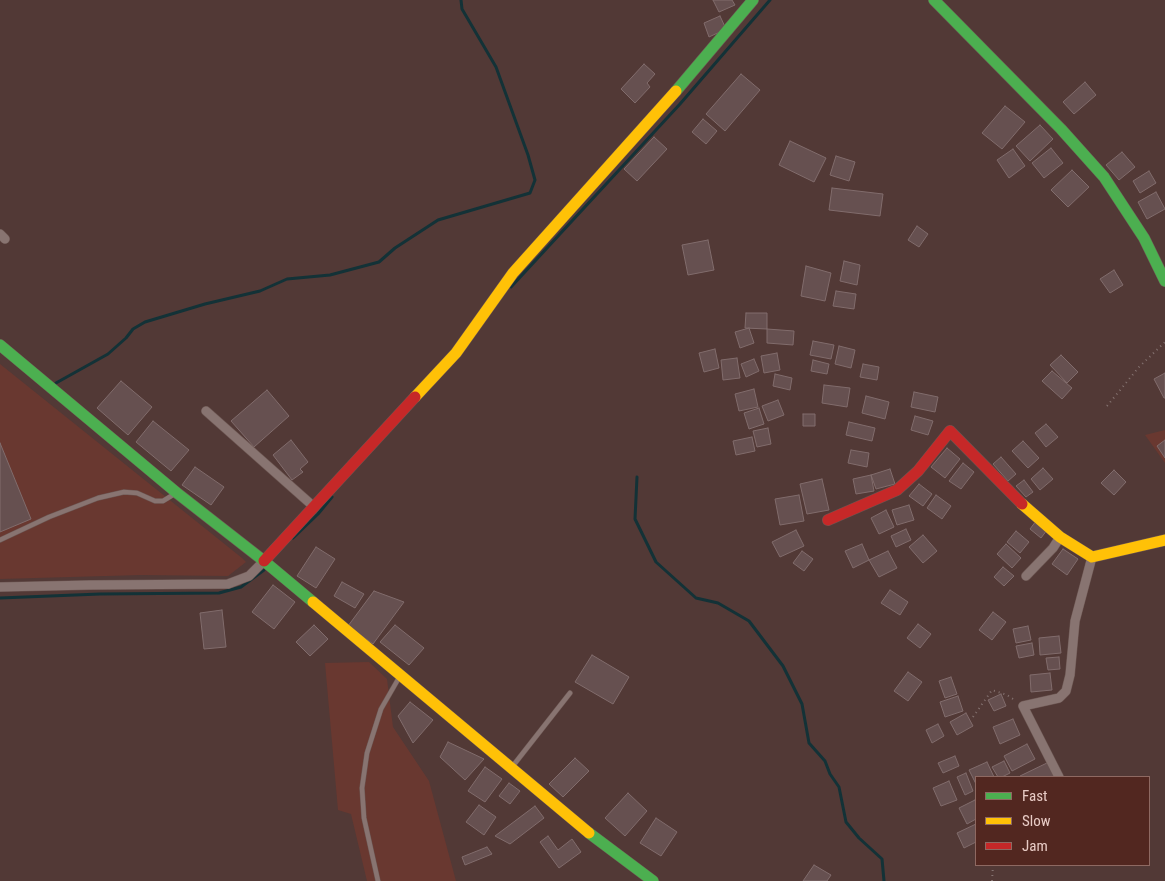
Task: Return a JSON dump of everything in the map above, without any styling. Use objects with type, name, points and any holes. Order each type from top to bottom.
[{"type":"street","points":[[0,587],[90,584],[228,584],[249,576],[456,353],[513,273],[672,96],[753,0]]},
{"type":"street","points":[[934,0],[1061,129],[1104,176],[1144,238],[1165,281]]},
{"type":"street","points":[[0,345],[177,493],[264,561],[579,825],[653,881]]},
{"type":"street","points":[[206,411],[313,506]]},
{"type":"street","points":[[828,520],[897,490],[918,471],[950,431],[1031,513],[1060,537],[1092,558],[1165,540]]},
{"type":"street","points":[[1026,576],[1053,548],[1060,537]]},
{"type":"street","points":[[1058,776],[1023,706],[1059,698],[1066,691],[1070,675],[1075,621],[1092,558]]},
{"type":"lane","points":[[0,540],[49,517],[98,498],[124,492],[137,493],[155,501],[163,501],[177,493]]},
{"type":"lane","points":[[378,881],[364,818],[362,788],[367,753],[381,709],[400,676]]},
{"type":"lane","points":[[511,768],[570,693]]},
{"type":"path","points":[[1107,406],[1139,367],[1165,342]]},
{"type":"path","points":[[973,717],[992,690],[1007,695],[1023,706]]},
{"type":"path","points":[[992,881],[993,866]]},
{"type":"shaded area","points":[[0,364],[246,562],[228,576],[141,575],[0,579]]},
{"type":"shaded area","points":[[1165,430],[1165,463],[1145,435]]},
{"type":"shaded area","points":[[369,662],[387,679],[393,727],[429,781],[456,881],[367,881],[351,814],[338,810],[325,663]]},
{"type":"building","points":[[713,0],[732,0],[735,5],[719,12]]},
{"type":"building","points":[[720,16],[726,29],[709,37],[704,23]]},
{"type":"building","points":[[644,64],[655,74],[647,83],[650,87],[635,103],[621,89]]},
{"type":"building","points":[[741,74],[760,90],[725,131],[706,114]]},
{"type":"building","points":[[1085,82],[1096,95],[1074,114],[1063,102]]},
{"type":"building","points":[[1005,106],[1025,122],[1002,149],[982,133]]},
{"type":"building","points":[[703,119],[717,131],[706,144],[692,132]]},
{"type":"building","points":[[1040,125],[1053,139],[1030,161],[1016,146]]},
{"type":"building","points":[[654,137],[667,149],[637,181],[624,169]]},
{"type":"building","points":[[790,141],[826,158],[814,182],[779,165]]},
{"type":"building","points":[[1051,148],[1063,163],[1044,178],[1032,163]]},
{"type":"building","points":[[1013,149],[1025,166],[1009,178],[997,160]]},
{"type":"building","points":[[1122,152],[1135,167],[1119,180],[1106,165]]},
{"type":"building","points":[[836,156],[855,162],[849,181],[830,175]]},
{"type":"building","points":[[1072,170],[1089,187],[1068,207],[1051,190]]},
{"type":"building","points":[[1149,171],[1156,183],[1140,193],[1133,181]]},
{"type":"building","points":[[832,188],[883,194],[880,216],[829,210]]},
{"type":"building","points":[[1156,192],[1165,209],[1147,219],[1138,202]]},
{"type":"building","points":[[917,226],[928,234],[919,247],[908,240]]},
{"type":"building","points":[[708,240],[714,270],[688,275],[682,245]]},
{"type":"building","points":[[844,261],[860,265],[857,285],[840,281]]},
{"type":"building","points":[[806,266],[831,273],[825,301],[801,296]]},
{"type":"building","points":[[1114,270],[1123,285],[1110,293],[1100,279]]},
{"type":"building","points":[[836,291],[856,294],[854,309],[833,306]]},
{"type":"building","points":[[746,313],[767,313],[767,329],[745,328]]},
{"type":"building","points":[[749,328],[754,343],[740,348],[735,332]]},
{"type":"building","points":[[767,329],[794,331],[793,345],[767,343]]},
{"type":"building","points":[[813,341],[834,345],[831,359],[810,355]]},
{"type":"building","points":[[839,346],[855,350],[851,368],[835,364]]},
{"type":"building","points":[[715,349],[719,368],[704,372],[699,353]]},
{"type":"building","points":[[777,353],[780,370],[764,373],[761,356]]},
{"type":"building","points":[[1061,355],[1078,372],[1067,383],[1050,365]]},
{"type":"building","points":[[737,358],[740,378],[723,380],[721,360]]},
{"type":"building","points":[[754,359],[759,371],[746,377],[741,364]]},
{"type":"building","points":[[813,360],[829,364],[827,374],[811,371]]},
{"type":"building","points":[[863,364],[879,367],[877,380],[860,377]]},
{"type":"building","points":[[1052,371],[1072,388],[1062,399],[1042,381]]},
{"type":"building","points":[[1165,373],[1165,398],[1164,398],[1154,379]]},
{"type":"building","points":[[775,374],[792,378],[790,390],[773,386]]},
{"type":"building","points":[[121,381],[152,407],[128,435],[97,408]]},
{"type":"building","points":[[824,385],[850,388],[847,407],[822,403]]},
{"type":"building","points":[[754,389],[758,407],[739,411],[735,394]]},
{"type":"building","points":[[267,390],[289,416],[254,447],[231,421]]},
{"type":"building","points":[[914,392],[938,397],[935,412],[911,407]]},
{"type":"building","points":[[866,396],[889,402],[885,419],[862,413]]},
{"type":"building","points":[[778,400],[784,415],[768,421],[762,406]]},
{"type":"building","points":[[759,408],[764,424],[749,429],[744,413]]},
{"type":"building","points":[[803,414],[815,414],[815,426],[803,426]]},
{"type":"building","points":[[915,416],[933,421],[928,435],[911,430]]},
{"type":"building","points":[[153,421],[189,450],[171,471],[136,442]]},
{"type":"building","points":[[849,422],[875,428],[872,441],[846,435]]},
{"type":"building","points":[[1046,424],[1058,437],[1046,447],[1035,433]]},
{"type":"building","points":[[768,428],[771,444],[757,447],[753,431]]},
{"type":"building","points":[[752,437],[755,451],[736,455],[733,441]]},
{"type":"building","points":[[291,440],[308,462],[300,469],[303,472],[292,480],[273,455]]},
{"type":"building","points":[[1165,440],[1165,458],[1157,446]]},
{"type":"building","points":[[1023,441],[1039,458],[1028,468],[1012,451]]},
{"type":"building","points":[[0,443],[31,519],[0,532]]},
{"type":"building","points":[[947,448],[960,459],[945,478],[931,467]]},
{"type":"building","points":[[851,450],[869,453],[867,467],[848,463]]},
{"type":"building","points":[[1001,457],[1016,474],[1008,481],[993,464]]},
{"type":"building","points":[[963,463],[974,472],[961,489],[949,481]]},
{"type":"building","points":[[195,467],[224,487],[211,505],[182,485]]},
{"type":"building","points":[[1043,468],[1053,479],[1040,490],[1031,479]]},
{"type":"building","points":[[890,469],[895,484],[876,489],[871,475]]},
{"type":"building","points":[[1114,470],[1126,482],[1114,495],[1101,483]]},
{"type":"building","points":[[871,475],[874,491],[856,494],[853,479]]},
{"type":"building","points":[[822,479],[829,510],[807,514],[800,484]]},
{"type":"building","points":[[1024,480],[1033,492],[1026,497],[1016,486]]},
{"type":"building","points":[[919,484],[932,494],[923,506],[909,496]]},
{"type":"building","points":[[799,495],[804,521],[780,525],[775,499]]},
{"type":"building","points":[[936,495],[951,506],[942,519],[927,508]]},
{"type":"building","points":[[909,505],[914,520],[897,525],[892,510]]},
{"type":"building","points":[[886,510],[894,527],[879,534],[871,518]]},
{"type":"building","points":[[1036,521],[1047,530],[1041,538],[1030,529]]},
{"type":"building","points":[[906,529],[911,540],[896,547],[891,536]]},
{"type":"building","points":[[796,530],[804,546],[780,557],[772,542]]},
{"type":"building","points":[[1016,531],[1029,542],[1020,553],[1007,542]]},
{"type":"building","points":[[923,535],[937,551],[923,563],[909,547]]},
{"type":"building","points":[[862,544],[869,560],[853,568],[845,551]]},
{"type":"building","points":[[1006,544],[1021,558],[1012,568],[997,554]]},
{"type":"building","points":[[316,547],[335,559],[316,588],[297,576]]},
{"type":"building","points":[[1063,549],[1078,559],[1067,575],[1052,564]]},
{"type":"building","points":[[802,551],[813,559],[804,571],[793,563]]},
{"type":"building","points":[[888,551],[897,568],[879,577],[869,560]]},
{"type":"building","points":[[1003,567],[1014,576],[1004,586],[994,577]]},
{"type":"building","points":[[342,582],[364,594],[355,608],[334,596]]},
{"type":"building","points":[[273,585],[295,602],[274,629],[252,612]]},
{"type":"building","points":[[890,590],[908,602],[900,615],[881,603]]},
{"type":"building","points":[[374,591],[404,602],[373,644],[348,626]]},
{"type":"building","points":[[222,610],[226,647],[204,649],[200,613]]},
{"type":"building","points":[[993,612],[1006,622],[992,640],[979,630]]},
{"type":"building","points":[[918,624],[931,634],[920,648],[907,638]]},
{"type":"building","points":[[314,625],[328,639],[310,656],[296,642]]},
{"type":"building","points":[[395,625],[424,648],[409,665],[380,642]]},
{"type":"building","points":[[1028,626],[1031,640],[1016,643],[1013,629]]},
{"type":"building","points":[[1059,636],[1061,653],[1040,655],[1039,638]]},
{"type":"building","points":[[1032,643],[1034,655],[1019,658],[1016,646]]},
{"type":"building","points":[[592,655],[629,677],[613,704],[575,682]]},
{"type":"building","points":[[1059,657],[1060,669],[1048,670],[1046,658]]},
{"type":"building","points":[[908,672],[922,682],[908,701],[894,691]]},
{"type":"building","points":[[1050,673],[1052,690],[1031,692],[1030,675]]},
{"type":"building","points":[[951,677],[957,694],[945,698],[939,681]]},
{"type":"building","points":[[1001,694],[1006,706],[994,711],[988,700]]},
{"type":"building","points":[[958,696],[963,711],[945,717],[940,702]]},
{"type":"building","points":[[410,702],[433,720],[413,743],[398,716]]},
{"type":"building","points":[[966,713],[973,726],[957,735],[950,722]]},
{"type":"building","points":[[1013,719],[1020,735],[1000,744],[993,727]]},
{"type":"building","points":[[938,724],[944,736],[932,743],[926,730]]},
{"type":"building","points":[[448,742],[484,759],[465,780],[440,757]]},
{"type":"building","points":[[1027,744],[1035,759],[1012,771],[1004,756]]},
{"type":"building","points":[[955,756],[959,766],[943,773],[938,763]]},
{"type":"building","points":[[575,758],[589,771],[563,797],[549,784]]},
{"type":"building","points":[[1004,761],[1010,773],[1004,776],[997,776],[992,767]]},
{"type":"building","points":[[987,762],[994,776],[975,776],[975,782],[969,770]]},
{"type":"building","points":[[1049,762],[1056,776],[1020,776]]},
{"type":"building","points":[[485,767],[502,779],[485,802],[468,791]]},
{"type":"building","points":[[966,773],[973,791],[965,795],[957,777]]},
{"type":"building","points":[[949,781],[957,800],[941,806],[933,788]]},
{"type":"building","points":[[509,783],[520,791],[510,804],[499,796]]},
{"type":"building","points":[[628,793],[647,811],[625,836],[605,818]]},
{"type":"building","points":[[975,800],[975,820],[967,824],[959,808]]},
{"type":"building","points":[[479,805],[496,817],[484,835],[466,822]]},
{"type":"building","points":[[535,806],[544,818],[510,844],[495,836]]},
{"type":"building","points":[[656,818],[677,832],[661,856],[640,843]]},
{"type":"building","points":[[975,824],[975,842],[964,848],[957,833]]},
{"type":"building","points":[[548,836],[558,850],[572,839],[581,852],[559,868],[540,842]]},
{"type":"building","points":[[487,847],[492,854],[465,865],[462,857]]},
{"type":"building","points":[[814,865],[831,875],[827,881],[803,881]]},
{"type":"waterway","points":[[56,383],[108,354],[133,329],[145,322],[205,304],[260,291],[287,279],[330,275],[379,262],[395,248],[438,220],[530,193],[535,180],[528,155],[496,67],[462,9],[461,0]]},
{"type":"waterway","points":[[511,287],[680,104],[770,0]]},
{"type":"waterway","points":[[637,477],[635,519],[656,562],[696,598],[718,603],[749,621],[783,666],[802,704],[809,743],[825,761],[830,774],[839,787],[846,822],[859,838],[882,859],[884,881]]},
{"type":"waterway","points":[[293,538],[318,514],[332,497]]},
{"type":"waterway","points":[[0,598],[100,594],[219,593],[241,587],[264,570]]},
{"type":"traffic: fast","points":[[676,91],[753,0]]},
{"type":"traffic: fast","points":[[934,0],[1061,129],[1104,177],[1144,238],[1165,281]]},
{"type":"traffic: fast","points":[[0,345],[177,493],[313,602]]},
{"type":"traffic: fast","points":[[589,833],[653,881]]},
{"type":"traffic: slow","points":[[415,397],[456,353],[513,273],[676,91]]},
{"type":"traffic: slow","points":[[1022,504],[1060,537],[1092,557],[1165,540]]},
{"type":"traffic: slow","points":[[313,602],[589,833]]},
{"type":"traffic: jam","points":[[264,561],[415,397]]},
{"type":"traffic: jam","points":[[828,520],[897,490],[918,471],[950,431],[1022,504]]}]
